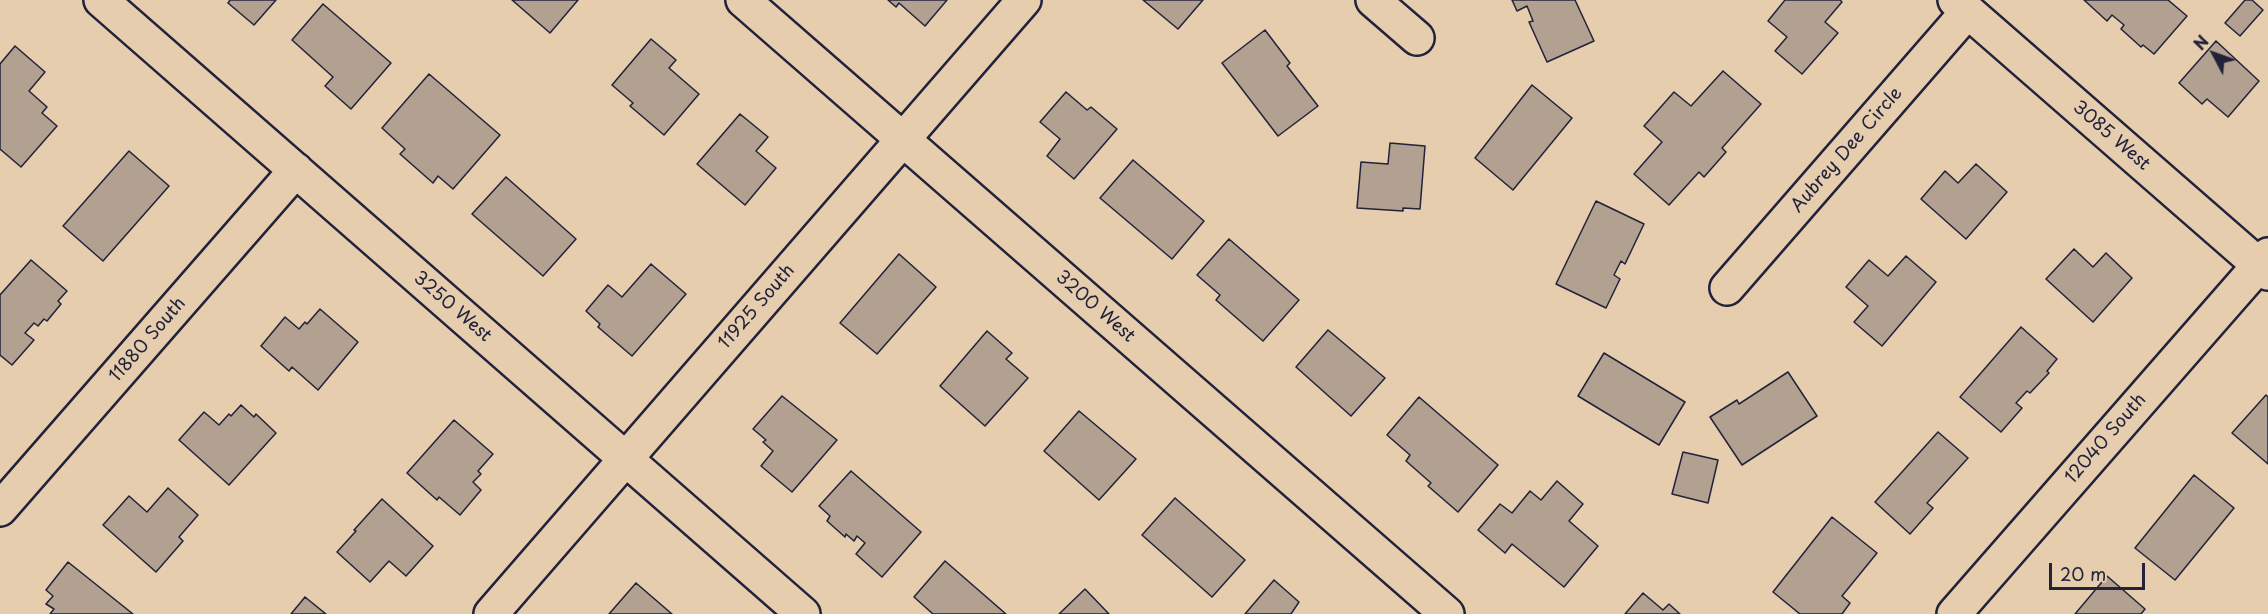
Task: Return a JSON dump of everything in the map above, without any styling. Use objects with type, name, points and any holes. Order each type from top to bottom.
[{"type":"street","name":"3250 West","points":[[101,0],[803,614]]},
{"type":"street","name":"3200 West","points":[[743,0],[1447,614]]},
{"type":"street","name":"11925 South","points":[[491,614],[1024,0]]},
{"type":"street","points":[[1373,0],[1418,38]]},
{"type":"street","name":"3085 West","points":[[1961,6],[2265,264]]},
{"type":"street","name":"Aubrey Dee Circle","points":[[1727,288],[1961,6]]},
{"type":"street","name":"11880 South","points":[[0,509],[296,170]]},
{"type":"street","name":"12040 South","points":[[1954,614],[2265,264]]},
{"type":"building","points":[[230,0],[276,0],[254,25],[228,3]]},
{"type":"building","points":[[512,0],[578,0],[550,33]]},
{"type":"building","points":[[888,0],[947,0],[925,26],[899,3],[896,7]]},
{"type":"building","points":[[1143,0],[1203,0],[1178,29]]},
{"type":"building","points":[[1512,0],[1575,0],[1594,41],[1547,62],[1529,22],[1533,21],[1527,6],[1517,11]]},
{"type":"building","points":[[1785,0],[1840,0],[1842,2],[1825,22],[1838,33],[1802,74],[1775,51],[1787,37],[1768,21]]},
{"type":"building","points":[[2084,0],[2168,0],[2187,16],[2154,54],[2143,45],[2141,47],[2121,29],[2124,25],[2112,15],[2107,21]]},
{"type":"building","points":[[2245,0],[2252,0],[2263,10],[2240,36],[2225,23]]},
{"type":"building","points":[[323,4],[391,63],[351,109],[325,86],[333,77],[292,40]]},
{"type":"building","points":[[1265,30],[1290,63],[1287,66],[1318,106],[1278,136],[1222,63]]},
{"type":"building","points":[[651,39],[676,60],[669,68],[699,94],[664,135],[630,106],[633,103],[612,85]]},
{"type":"building","points":[[2216,41],[2259,81],[2228,117],[2207,99],[2202,104],[2179,83]]},
{"type":"building","points":[[15,46],[45,72],[29,91],[47,107],[42,113],[57,126],[21,167],[0,149],[0,64]]},
{"type":"building","points":[[1723,71],[1761,104],[1722,148],[1726,152],[1704,177],[1699,172],[1669,205],[1634,174],[1662,142],[1644,126],[1674,92],[1691,106]]},
{"type":"building","points":[[429,74],[500,135],[453,189],[438,176],[433,183],[400,154],[405,149],[382,128]]},
{"type":"building","points":[[1532,85],[1572,118],[1513,190],[1475,158]]},
{"type":"building","points":[[1066,92],[1087,110],[1091,107],[1117,129],[1074,179],[1047,156],[1060,139],[1040,122]]},
{"type":"building","points":[[740,114],[768,137],[756,151],[776,168],[745,205],[697,164]]},
{"type":"building","points":[[1390,143],[1425,146],[1420,209],[1403,208],[1403,211],[1357,208],[1361,162],[1388,164]]},
{"type":"building","points":[[129,151],[169,186],[103,261],[63,226]]},
{"type":"building","points":[[1133,160],[1204,221],[1172,259],[1100,198]]},
{"type":"building","points":[[1976,164],[2007,192],[1966,239],[1921,199],[1945,171],[1958,183]]},
{"type":"building","points":[[506,177],[576,239],[543,276],[472,214]]},
{"type":"building","points":[[1596,201],[1644,224],[1625,264],[1621,261],[1614,275],[1620,279],[1606,308],[1556,284]]},
{"type":"building","points":[[1229,239],[1299,300],[1263,341],[1216,300],[1220,295],[1197,275]]},
{"type":"building","points":[[2074,249],[2093,267],[2106,253],[2132,278],[2093,322],[2046,279]]},
{"type":"building","points":[[899,254],[936,287],[877,354],[840,323]]},
{"type":"building","points":[[1906,256],[1936,282],[1882,346],[1854,322],[1868,306],[1846,287],[1869,260],[1888,276]]},
{"type":"building","points":[[31,260],[67,291],[58,301],[61,304],[47,321],[44,319],[38,326],[34,323],[25,333],[34,340],[12,365],[0,355],[0,295]]},
{"type":"building","points":[[651,264],[686,294],[632,356],[598,327],[600,324],[586,311],[608,285],[622,297]]},
{"type":"building","points":[[320,309],[358,342],[318,390],[292,367],[289,371],[261,346],[285,317],[299,329],[305,322],[307,324]]},
{"type":"building","points":[[2021,327],[2057,359],[2047,371],[2049,373],[2030,393],[2027,391],[2016,403],[2022,408],[2001,432],[1960,397]]},
{"type":"building","points":[[1328,330],[1385,378],[1351,416],[1296,367]]},
{"type":"building","points":[[987,331],[1012,353],[1006,359],[1028,378],[985,426],[940,386]]},
{"type":"building","points":[[1604,353],[1685,402],[1659,445],[1578,396]]},
{"type":"building","points":[[1788,372],[1817,416],[1742,465],[1710,417],[1737,400],[1739,404]]},
{"type":"building","points":[[2266,395],[2268,397],[2268,464],[2232,433]]},
{"type":"building","points":[[782,396],[837,440],[792,492],[761,466],[773,451],[763,442],[766,440],[753,429]]},
{"type":"building","points":[[1419,397],[1498,465],[1458,512],[1428,486],[1431,483],[1406,461],[1410,455],[1387,435]]},
{"type":"building","points":[[241,405],[254,417],[256,414],[276,433],[229,485],[179,440],[204,412],[219,425]]},
{"type":"building","points":[[1079,411],[1136,459],[1099,500],[1044,451]]},
{"type":"building","points":[[454,420],[493,454],[478,471],[481,474],[473,482],[481,490],[460,515],[439,497],[437,500],[407,473]]},
{"type":"building","points":[[1938,432],[1968,458],[1927,503],[1933,508],[1910,534],[1875,502]]},
{"type":"building","points":[[1683,452],[1718,460],[1708,503],[1672,494]]},
{"type":"building","points":[[851,471],[921,532],[882,577],[856,554],[865,543],[857,536],[854,541],[846,534],[845,537],[827,521],[830,516],[819,506]]},
{"type":"building","points":[[2194,475],[2234,508],[2175,580],[2135,548]]},
{"type":"building","points":[[1557,481],[1583,504],[1569,521],[1598,546],[1564,587],[1512,544],[1505,553],[1478,530],[1500,504],[1512,513],[1530,491],[1541,500]]},
{"type":"building","points":[[168,488],[198,515],[179,537],[183,541],[156,572],[103,525],[129,496],[147,512]]},
{"type":"building","points":[[1175,498],[1245,560],[1212,597],[1142,535]]},
{"type":"building","points":[[382,499],[433,546],[406,576],[389,561],[370,582],[337,552]]},
{"type":"building","points":[[1832,517],[1877,553],[1842,596],[1850,603],[1842,614],[1800,614],[1773,592]]},
{"type":"building","points":[[945,561],[1006,614],[933,614],[914,597]]},
{"type":"building","points":[[68,562],[133,614],[50,614],[54,609],[46,604],[53,596],[46,590]]},
{"type":"building","points":[[2107,576],[2145,609],[2141,614],[2075,614]]},
{"type":"building","points":[[1274,580],[1299,602],[1291,614],[1245,614]]},
{"type":"building","points":[[636,583],[672,614],[609,614]]},
{"type":"building","points":[[1085,589],[1109,614],[1059,614]]},
{"type":"building","points":[[1643,593],[1663,610],[1669,604],[1680,614],[1625,614]]},
{"type":"building","points":[[305,597],[326,614],[291,614]]}]
